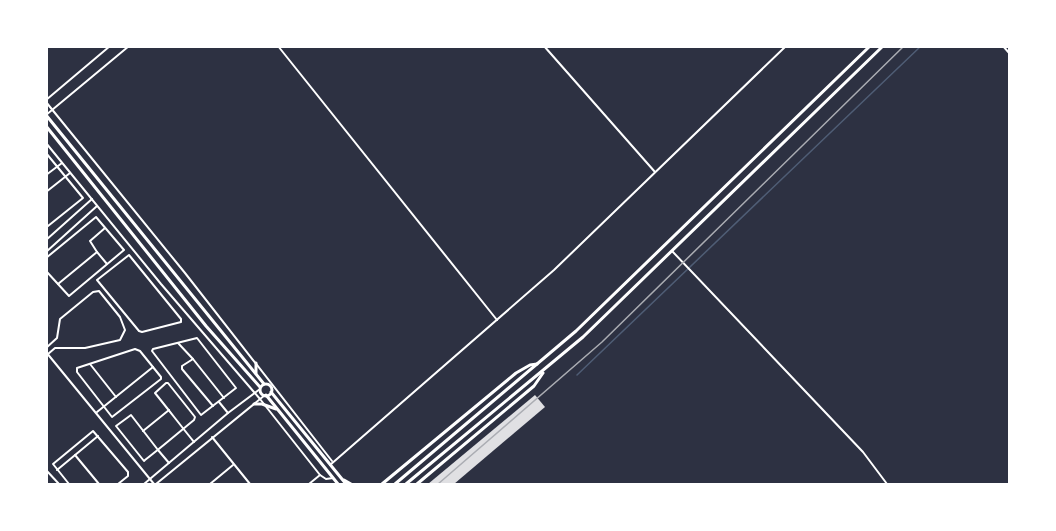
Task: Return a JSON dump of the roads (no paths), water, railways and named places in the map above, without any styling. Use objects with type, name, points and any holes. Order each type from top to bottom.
[{"type":"main road","points":[[395,484],[576,332],[870,46]]},
{"type":"main road","points":[[406,484],[583,337],[883,46]]},
{"type":"main road","points":[[47,115],[256,375],[261,387],[277,410],[336,482]]},
{"type":"main road","points":[[46,126],[206,326],[261,387]]},
{"type":"main road","points":[[256,363],[256,375]]},
{"type":"main road","points":[[382,484],[516,373],[530,365],[538,364]]},
{"type":"main road","points":[[417,484],[534,386],[542,377],[543,371]]},
{"type":"main road","points":[[261,387],[271,386],[271,392],[346,484]]},
{"type":"main road","points":[[266,395],[271,392]]},
{"type":"main road","points":[[254,404],[265,405],[277,410]]},
{"type":"main road","points":[[340,477],[351,484]]},
{"type":"street","points":[[110,46],[46,101],[256,363],[332,464],[554,270],[786,46]]},
{"type":"street","points":[[47,115],[129,46]]},
{"type":"street","points":[[278,46],[497,320]]},
{"type":"street","points":[[544,46],[655,172]]},
{"type":"street","points":[[1002,46],[1010,54]]},
{"type":"street","points":[[46,143],[160,284],[265,405],[320,475],[336,482]]},
{"type":"street","points":[[46,153],[83,198],[48,226],[46,225]]},
{"type":"street","points":[[46,175],[62,163]]},
{"type":"street","points":[[46,192],[70,173]]},
{"type":"street","points":[[46,240],[92,199]]},
{"type":"street","points":[[46,252],[97,206]]},
{"type":"street","points":[[46,258],[94,218],[97,218],[123,248]]},
{"type":"street","points":[[105,228],[90,241],[108,264]]},
{"type":"street","points":[[46,271],[69,297],[124,251],[123,248],[128,243]]},
{"type":"street","points":[[672,251],[862,452],[887,484]]},
{"type":"street","points":[[57,284],[97,252]]},
{"type":"street","points":[[129,255],[156,288],[182,321],[142,332],[98,280],[129,255]]},
{"type":"street","points":[[156,288],[160,284]]},
{"type":"street","points":[[99,291],[120,317],[125,330],[120,340],[85,348],[56,348],[47,351],[57,338],[60,319],[93,292],[99,291]]},
{"type":"street","points":[[198,339],[236,386],[236,389],[200,415],[152,351],[178,343],[198,339]]},
{"type":"street","points":[[178,343],[224,398]]},
{"type":"street","points":[[135,349],[140,351],[153,367],[161,378],[114,417],[77,370],[90,363],[135,349]]},
{"type":"street","points":[[47,351],[155,484],[266,395]]},
{"type":"street","points":[[193,359],[182,366],[182,369],[213,406]]},
{"type":"street","points":[[90,363],[116,398]]},
{"type":"street","points":[[96,413],[153,367]]},
{"type":"street","points":[[169,463],[158,450],[130,415],[116,426],[144,461],[158,450],[184,429],[195,420],[167,382],[155,391],[169,410],[184,429],[194,442]]},
{"type":"street","points":[[144,484],[261,387]]},
{"type":"street","points":[[219,402],[228,413]]},
{"type":"street","points":[[143,431],[169,410]]},
{"type":"street","points":[[69,484],[53,464],[91,431],[98,436],[128,472],[128,476],[118,484]]},
{"type":"street","points":[[57,470],[98,436]]},
{"type":"street","points":[[212,437],[250,484]]},
{"type":"street","points":[[75,455],[99,484]]},
{"type":"street","points":[[210,484],[216,483],[234,464]]},
{"type":"street","points":[[46,471],[59,484]]},
{"type":"street","points":[[309,484],[320,475]]},
{"type":"street","points":[[160,481],[163,484]]},
{"type":"waterway","points":[[577,375],[921,46]]},
{"type":"railway","points":[[438,484],[602,342],[904,46]]}]
